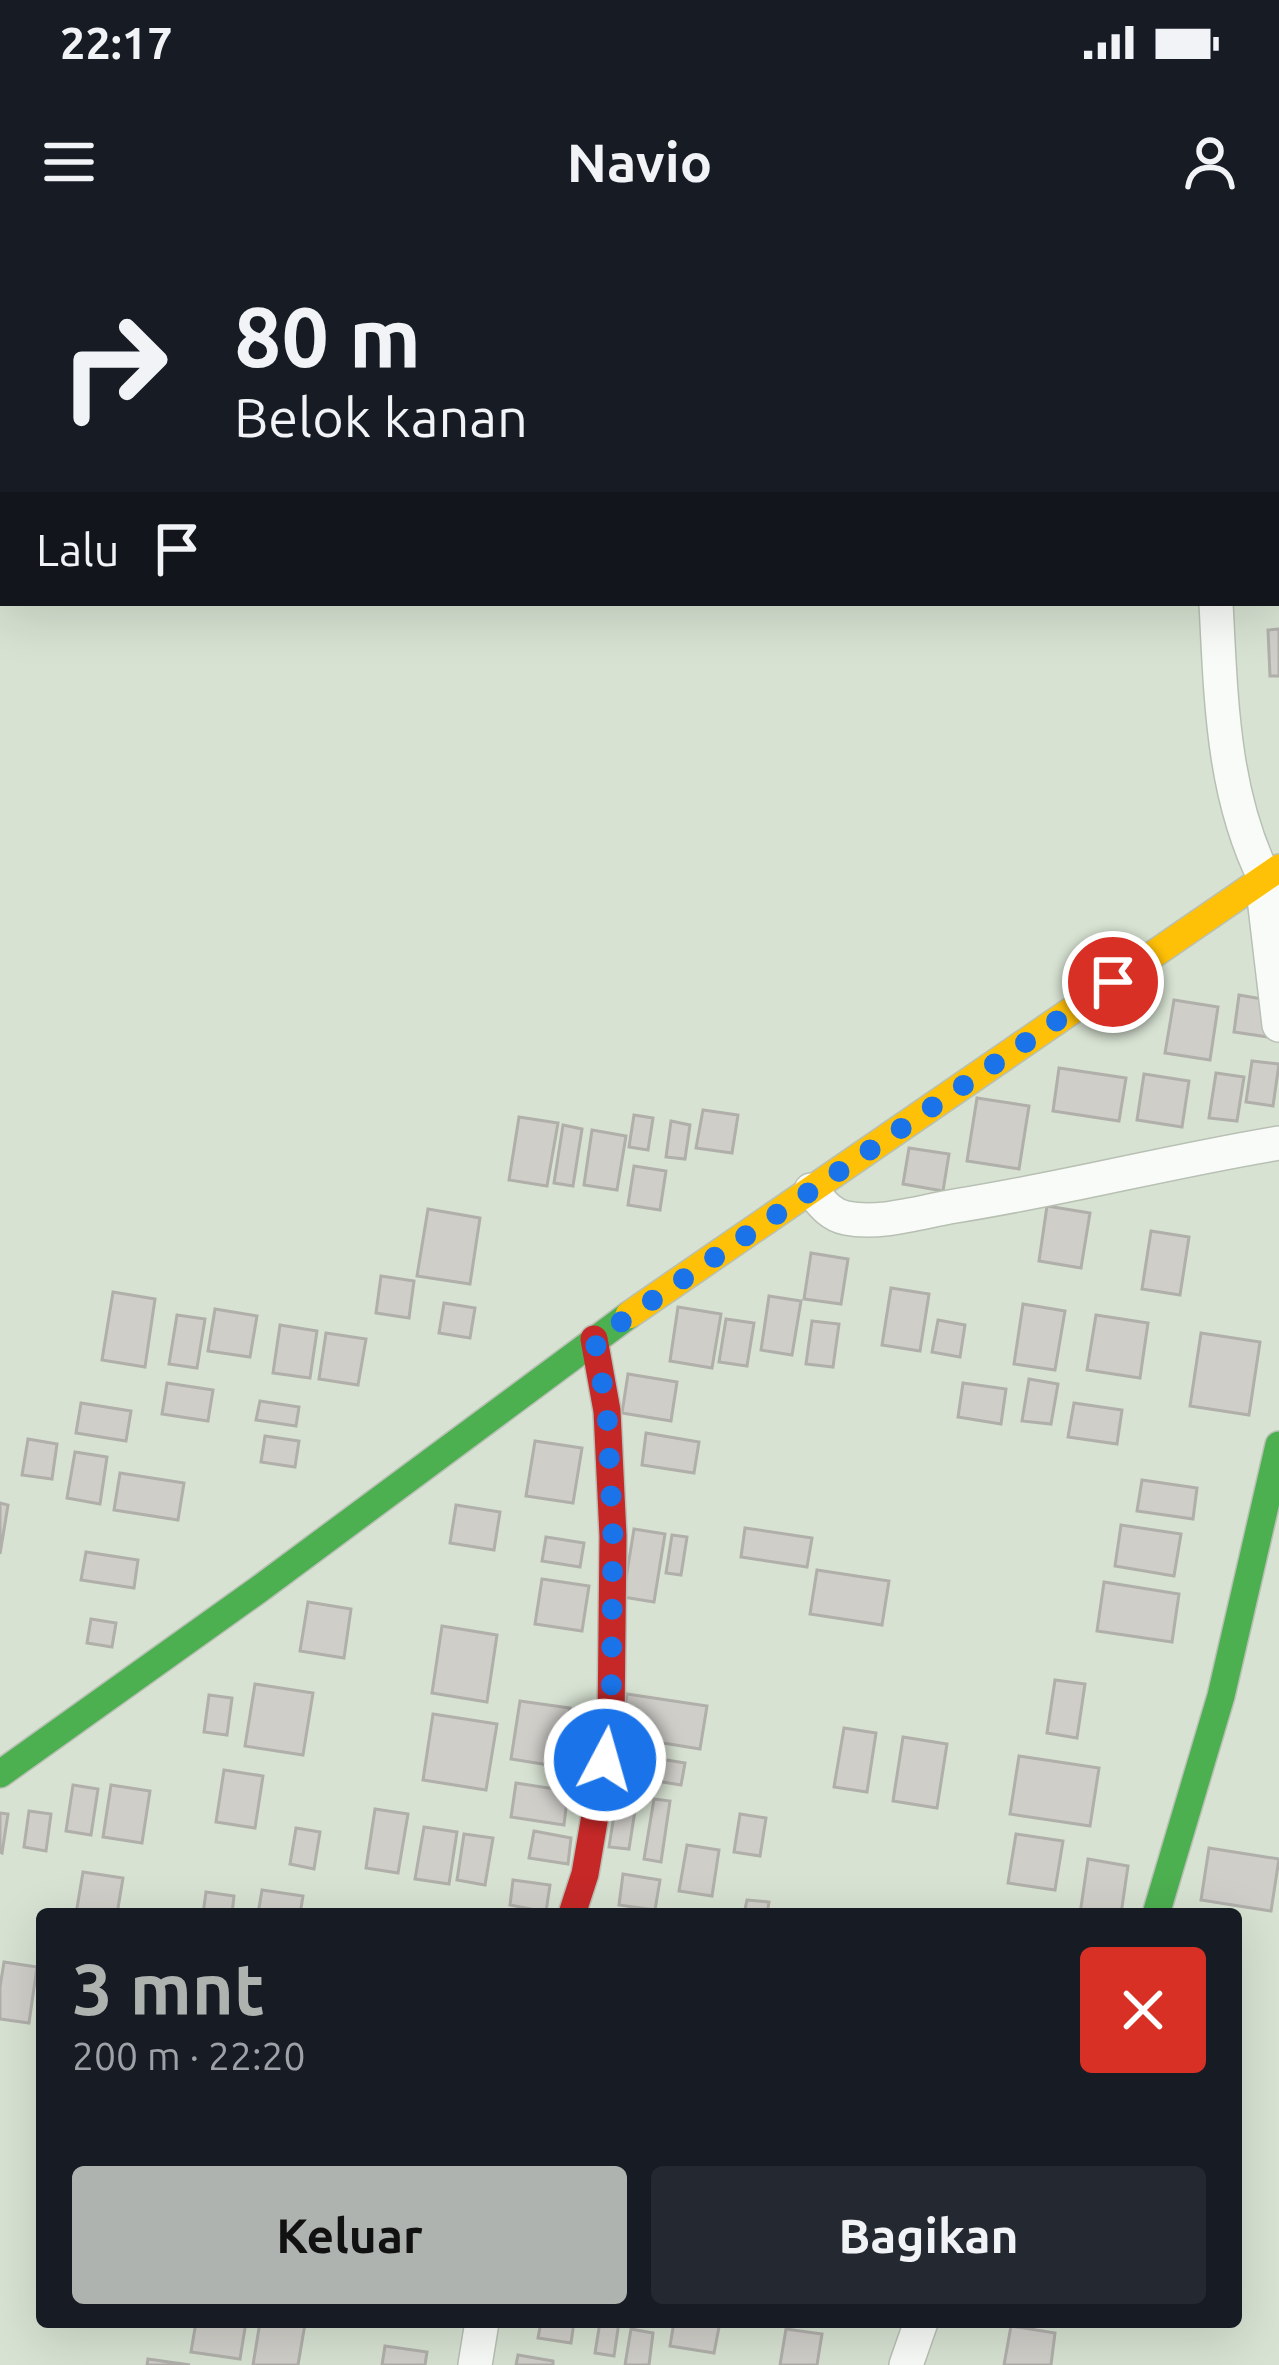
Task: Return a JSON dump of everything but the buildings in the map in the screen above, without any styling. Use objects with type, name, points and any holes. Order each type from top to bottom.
[{"type":"street","points":[[1216,606],[1232,784],[1245,836],[1266,874],[1279,1025]]},
{"type":"street","points":[[0,1774],[595,1340],[1266,874]]},
{"type":"street","points":[[811,1190],[841,1218],[871,1220],[1044,1192],[1279,1143]]},
{"type":"street","points":[[574,1908],[585,1874],[611,1722],[611,1494],[607,1411],[595,1340]]},
{"type":"street","points":[[1158,1908],[1221,1696],[1279,1445]]},
{"type":"street","points":[[475,2365],[481,2328]]},
{"type":"street","points":[[906,2365],[919,2328]]},
{"type":"traffic: fast","points":[[0,1774],[629,1315]]},
{"type":"traffic: fast","points":[[1158,1908],[1221,1696],[1279,1445]]},
{"type":"traffic: slow","points":[[629,1315],[1279,868]]},
{"type":"traffic: jam","points":[[574,1908],[585,1874],[611,1722],[613,1536],[607,1411],[594,1339]]},
{"type":"route","points":[[605,1760],[611,1722],[613,1536],[607,1411],[595,1340],[1113,982]]}]
